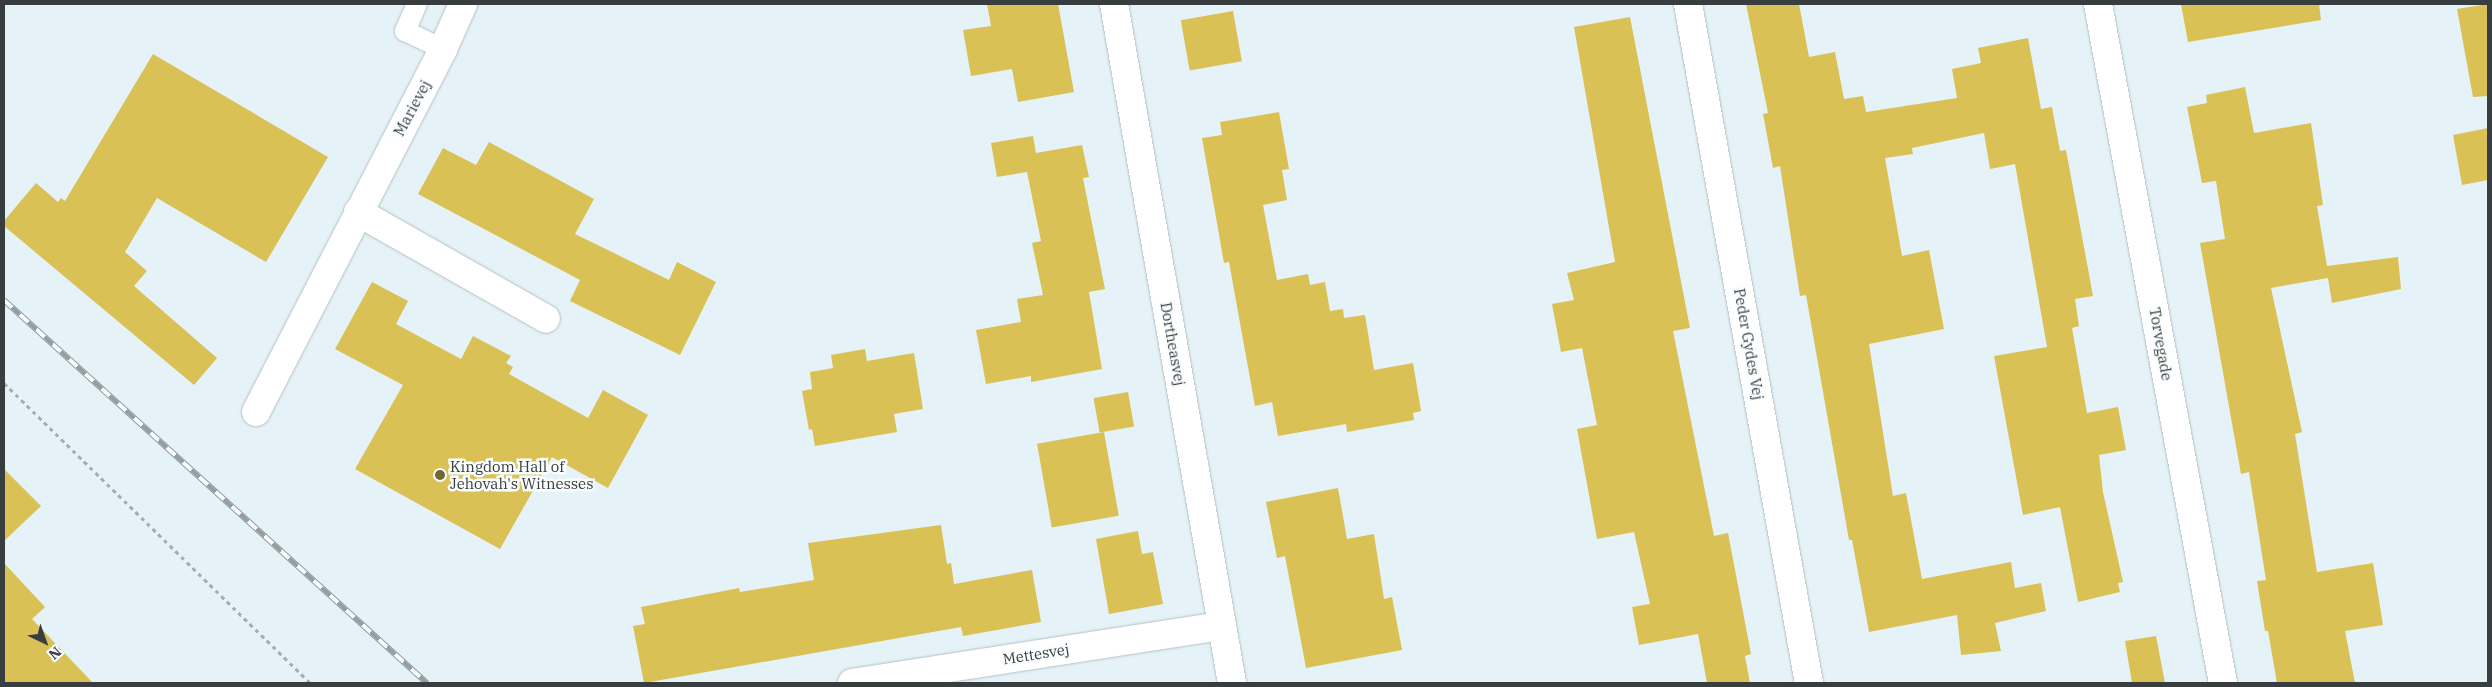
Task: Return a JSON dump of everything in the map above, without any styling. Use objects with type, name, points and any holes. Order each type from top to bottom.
[{"type":"street","name":"Marievej","points":[[256,412],[443,49],[463,4]]},
{"type":"street","name":"Dortheasvej","points":[[1114,4],[1232,683]]},
{"type":"street","name":"Peder Gydes Vej","points":[[1688,4],[1809,683]]},
{"type":"street","name":"Torvegade","points":[[2098,4],[2223,683]]},
{"type":"street","points":[[358,212],[546,319]]},
{"type":"street","name":"Mettesvej","points":[[852,683],[1221,626]]},
{"type":"lane","points":[[417,4],[405,31],[443,49]]},
{"type":"path","points":[[4,382],[310,683]]},
{"type":"building","points":[[987,4],[1058,4],[1074,92],[1018,102],[1012,69],[971,76],[963,30],[991,26]]},
{"type":"building","points":[[1746,4],[1799,4],[1809,57],[1835,52],[1844,99],[1863,96],[1866,112],[1957,98],[1952,69],[1981,63],[1978,48],[2028,38],[2041,109],[2052,107],[2060,151],[2066,150],[2093,296],[2075,299],[2079,326],[2072,328],[2087,413],[2118,407],[2126,450],[2099,455],[2103,492],[2123,582],[2118,583],[2120,592],[2078,602],[2060,507],[2023,515],[1994,356],[2047,347],[2015,164],[1990,169],[1984,133],[1912,148],[1913,154],[1885,158],[1902,256],[1929,250],[1944,329],[1869,344],[1893,496],[1906,493],[1922,579],[2011,562],[2015,588],[2041,583],[2046,611],[1995,623],[2001,651],[1961,655],[1957,615],[1869,632],[1852,540],[1849,540],[1806,295],[1800,296],[1780,166],[1773,168],[1763,114],[1768,113]]},
{"type":"building","points":[[2181,4],[2319,4],[2321,20],[2188,42]]},
{"type":"building","points":[[2488,4],[2488,96],[2473,97],[2457,9]]},
{"type":"building","points":[[1233,11],[1242,61],[1190,70],[1181,20]]},
{"type":"building","points":[[1630,17],[1690,328],[1673,331],[1714,536],[1728,533],[1751,654],[1745,656],[1750,683],[1707,683],[1698,634],[1639,645],[1632,607],[1650,604],[1634,532],[1597,539],[1577,429],[1597,425],[1582,348],[1561,352],[1552,304],[1574,300],[1567,273],[1615,262],[1574,27]]},
{"type":"building","points":[[153,54],[328,157],[266,262],[157,198],[125,252],[147,271],[134,286],[217,358],[194,385],[4,226],[4,221],[36,183],[58,202],[61,198],[65,201]]},
{"type":"building","points":[[2245,87],[2254,133],[2311,123],[2323,205],[2317,206],[2327,266],[2398,257],[2401,289],[2332,303],[2328,278],[2271,288],[2302,432],[2295,434],[2317,572],[2373,563],[2383,625],[2345,631],[2355,683],[2277,683],[2268,631],[2265,631],[2257,581],[2266,580],[2249,472],[2241,474],[2200,243],[2225,239],[2216,181],[2202,183],[2187,107],[2207,103],[2206,95]]},
{"type":"building","points":[[1279,112],[1289,169],[1282,170],[1287,200],[1263,205],[1277,280],[1308,274],[1310,285],[1325,282],[1330,311],[1343,309],[1344,318],[1365,315],[1374,370],[1413,363],[1421,411],[1413,413],[1414,420],[1347,432],[1346,424],[1278,436],[1272,402],[1255,406],[1229,262],[1224,263],[1202,138],[1222,135],[1220,122]]},
{"type":"building","points":[[2488,128],[2488,180],[2462,185],[2453,135]]},
{"type":"building","points":[[1033,136],[1036,153],[1082,145],[1089,177],[1083,178],[1105,289],[1089,292],[1102,369],[1031,382],[1031,376],[986,384],[976,330],[1021,322],[1017,299],[1043,295],[1032,243],[1041,241],[1027,172],[997,177],[991,143]]},
{"type":"building","points":[[489,142],[594,199],[575,234],[669,280],[677,262],[716,282],[680,355],[570,301],[580,280],[418,194],[443,148],[476,165]]},
{"type":"building","points":[[372,282],[408,301],[396,324],[461,359],[473,336],[511,356],[506,363],[513,367],[509,374],[588,418],[603,390],[648,415],[608,488],[552,457],[500,549],[355,469],[403,385],[335,349]]},
{"type":"building","points":[[865,349],[867,361],[914,353],[923,409],[894,414],[897,432],[815,446],[812,429],[809,430],[802,391],[812,389],[810,372],[833,368],[831,355]]},
{"type":"building","points":[[1128,392],[1134,426],[1100,433],[1094,398]]},
{"type":"building","points":[[1104,432],[1119,516],[1052,528],[1037,444]]},
{"type":"building","points":[[4,469],[41,506],[4,541]]},
{"type":"building","points":[[1338,488],[1347,539],[1374,534],[1384,599],[1392,597],[1402,650],[1306,668],[1285,556],[1277,558],[1266,502]]},
{"type":"building","points":[[941,525],[947,564],[951,563],[954,584],[1032,570],[1041,622],[963,636],[961,627],[644,683],[633,626],[645,624],[641,607],[739,588],[740,592],[814,580],[808,543]]},
{"type":"building","points":[[1138,531],[1142,554],[1153,552],[1163,604],[1109,614],[1096,539]]},
{"type":"building","points":[[4,563],[45,607],[32,619],[93,683],[4,683]]},
{"type":"building","points":[[2156,636],[2165,683],[2132,683],[2125,641]]},
{"type":"railway","points":[[4,300],[427,683]]},
{"type":"place","name":"Kingdom Hall of Jehovah's Witnesses","points":[[440,475]]}]
